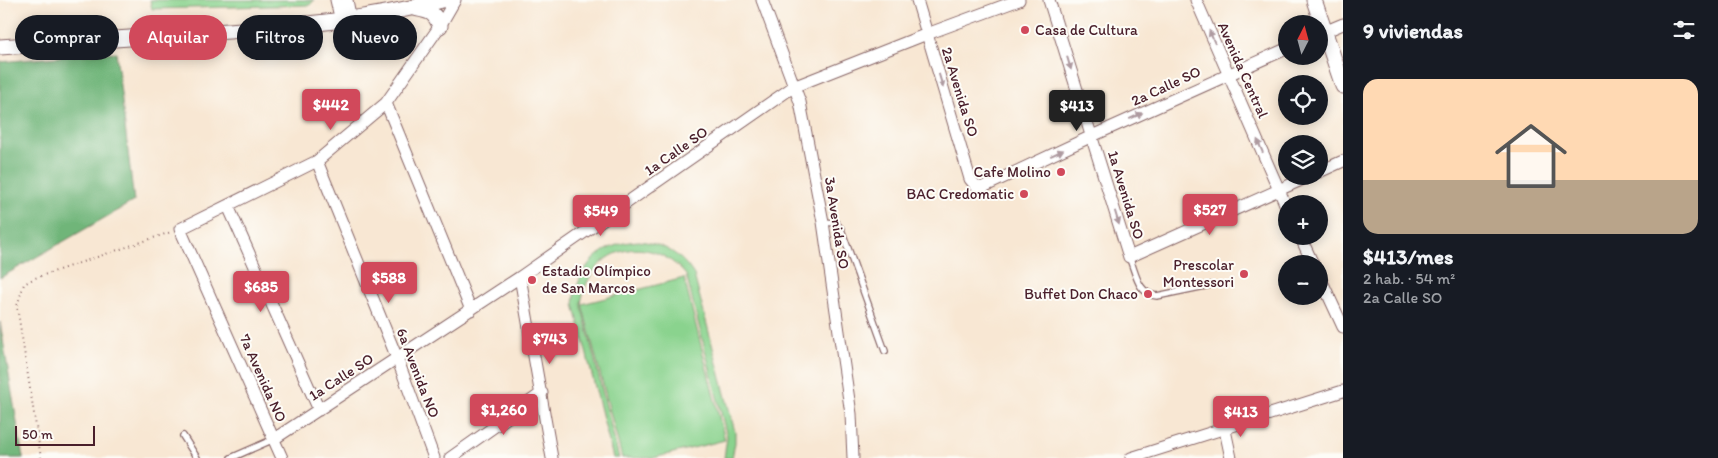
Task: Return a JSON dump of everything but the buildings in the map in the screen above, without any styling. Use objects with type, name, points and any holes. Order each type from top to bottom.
[{"type":"main road","points":[[374,15],[414,8],[442,0]]},
{"type":"main road","points":[[1314,0],[1318,15]]},
{"type":"main road","points":[[414,8],[428,11],[436,16],[440,26]]},
{"type":"main road","points":[[0,47],[333,21]]},
{"type":"main road","points":[[1328,48],[1343,86]]},
{"type":"street","points":[[336,0],[344,15]]},
{"type":"street","points":[[346,0],[346,15]]},
{"type":"street","points":[[180,229],[316,161],[386,103],[440,26],[455,0]]},
{"type":"street","name":"3a Avenida SO","points":[[762,0],[800,102],[823,222],[850,414],[853,458]]},
{"type":"street","name":"2a Avenida SO","points":[[917,0],[970,179],[981,188]]},
{"type":"street","name":"1a Calle SO","points":[[274,439],[520,277],[794,87],[1019,0]]},
{"type":"street","name":"1a Avenida SO","points":[[1049,0],[1129,257]]},
{"type":"street","name":"Avenida Central","points":[[1196,0],[1281,195]]},
{"type":"street","points":[[1328,30],[1343,24]]},
{"type":"street","name":"2a Calle SO","points":[[981,188],[1278,52]]},
{"type":"street","points":[[386,103],[471,310]]},
{"type":"street","name":"6a Avenida NO","points":[[316,161],[396,358],[434,458]]},
{"type":"street","points":[[1328,168],[1343,161]]},
{"type":"street","points":[[1129,257],[1291,185]]},
{"type":"street","points":[[228,206],[319,410]]},
{"type":"street","name":"7a Avenida NO","points":[[180,229],[282,458]]},
{"type":"street","points":[[520,277],[552,458]]},
{"type":"street","points":[[1328,294],[1343,327]]},
{"type":"street","points":[[1131,458],[1225,430],[1343,391]]},
{"type":"street","points":[[450,458],[542,393]]},
{"type":"street","points":[[1225,430],[1231,458]]},
{"type":"lane","points":[[823,222],[836,224],[841,229],[885,351]]},
{"type":"lane","points":[[1129,257],[1141,290],[1150,296],[1210,285]]},
{"type":"lane","points":[[183,436],[197,458]]},
{"type":"lane","points":[[231,458],[274,439]]},
{"type":"path","points":[[41,458],[17,306],[24,284],[35,278],[180,229]]},
{"type":"green space","points":[[150,0],[314,0],[310,5],[152,9]]},
{"type":"green space","points":[[23,60],[117,60],[134,201],[0,278],[0,62]]},
{"type":"green space","points":[[639,241],[648,242],[671,251],[683,261],[694,275],[735,432],[732,458],[724,458],[727,437],[686,275],[671,261],[655,253],[639,249],[623,251],[608,258],[596,269],[586,285],[581,304],[619,458],[613,458],[574,304],[580,278],[593,259],[613,246]]},
{"type":"green space","points":[[684,278],[725,440],[653,458],[622,458],[582,304]]},
{"type":"green space","points":[[0,322],[23,458],[0,458]]},
{"type":"place","name":"Casa de Cultura","points":[[1025,30]]},
{"type":"place","name":"Cafe Molino","points":[[1061,172]]},
{"type":"place","name":"BAC Credomatic","points":[[1024,194]]},
{"type":"place","name":"Prescolar Montessori","points":[[1244,274]]},
{"type":"place","name":"Estadio Olímpico de San Marcos","points":[[532,280]]},
{"type":"place","name":"Buffet Don Chaco","points":[[1148,294]]}]
